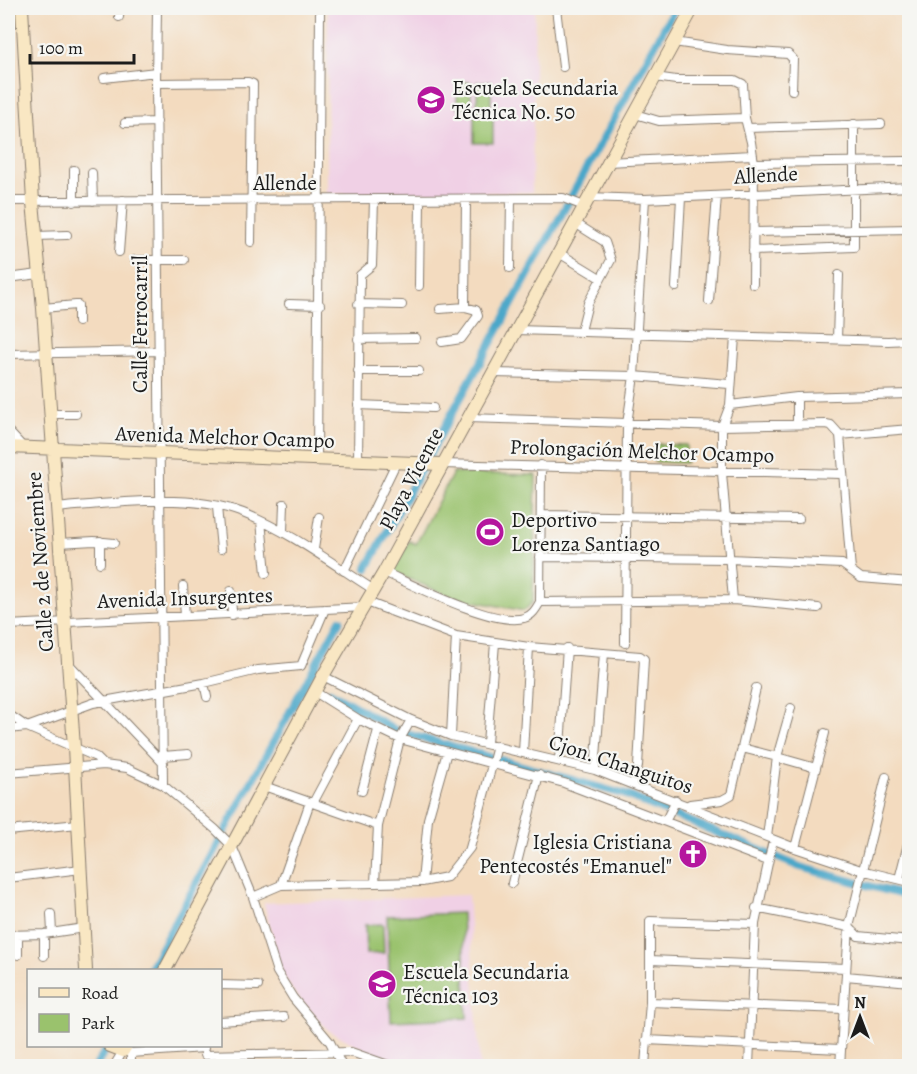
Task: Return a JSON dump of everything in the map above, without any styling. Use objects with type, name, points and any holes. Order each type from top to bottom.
[{"type":"street","name":"Calle 2 de Noviembre","points":[[21,8],[33,202],[43,308],[51,448],[74,747],[86,969]]},
{"type":"street","name":"Calle Ferrocarril","points":[[157,8],[163,785]]},
{"type":"street","points":[[317,460],[320,304],[320,8]]},
{"type":"street","points":[[556,8],[563,67]]},
{"type":"street","name":"Playa Vicente","points":[[166,969],[323,676],[384,572],[430,464],[467,418],[559,254],[583,201],[608,162],[693,8]]},
{"type":"street","points":[[674,42],[727,50],[788,54],[793,60],[792,90]]},
{"type":"street","points":[[104,78],[156,72]]},
{"type":"street","points":[[655,76],[740,80],[742,84],[745,118],[753,159],[753,284]]},
{"type":"street","points":[[156,83],[248,82],[253,84],[250,242]]},
{"type":"street","points":[[635,114],[659,121],[745,118]]},
{"type":"street","points":[[125,123],[157,122]]},
{"type":"street","points":[[753,251],[853,249],[854,124]]},
{"type":"street","points":[[748,128],[881,124]]},
{"type":"street","points":[[608,162],[753,159],[854,163],[904,162]]},
{"type":"street","points":[[74,170],[74,202]]},
{"type":"street","points":[[92,173],[93,201]]},
{"type":"street","name":"Allende","points":[[8,201],[563,198],[583,201],[909,187]]},
{"type":"street","points":[[709,301],[717,196]]},
{"type":"street","points":[[676,287],[681,198]]},
{"type":"street","points":[[465,306],[466,199]]},
{"type":"street","points":[[510,268],[512,199]]},
{"type":"street","points":[[119,252],[123,200]]},
{"type":"street","points":[[358,462],[358,304],[360,275],[372,265],[374,200]]},
{"type":"street","points":[[420,200],[420,286]]},
{"type":"street","points":[[625,643],[627,424],[634,376],[645,200]]},
{"type":"street","points":[[575,223],[605,242],[611,260],[588,303],[581,331]]},
{"type":"street","points":[[753,232],[909,229]]},
{"type":"street","points":[[36,236],[67,236]]},
{"type":"street","points":[[559,254],[600,278]]},
{"type":"street","points":[[135,260],[184,260]]},
{"type":"street","points":[[8,278],[39,274]]},
{"type":"street","points":[[837,339],[839,274]]},
{"type":"street","points":[[43,308],[76,304],[78,305],[78,321]]},
{"type":"street","points":[[289,304],[320,304]]},
{"type":"street","points":[[358,304],[402,305]]},
{"type":"street","points":[[440,309],[465,306],[476,310],[478,316],[461,339],[442,342]]},
{"type":"street","points":[[516,330],[909,340]]},
{"type":"street","points":[[733,600],[722,473],[722,426],[730,405],[729,384],[735,337]]},
{"type":"street","points":[[358,339],[416,338]]},
{"type":"street","points":[[8,354],[159,351]]},
{"type":"street","points":[[358,371],[419,371]]},
{"type":"street","points":[[492,373],[634,376],[729,384]]},
{"type":"street","points":[[730,405],[797,397],[909,394]]},
{"type":"street","points":[[797,397],[797,424]]},
{"type":"street","points":[[358,405],[433,408]]},
{"type":"street","points":[[50,414],[76,414]]},
{"type":"street","points":[[467,418],[722,426],[831,425],[840,435],[841,474],[851,570]]},
{"type":"street","points":[[840,435],[909,429]]},
{"type":"street","points":[[8,431],[23,447]]},
{"type":"street","name":"Avenida Melchor Ocampo","points":[[8,447],[430,464]]},
{"type":"street","points":[[344,571],[396,463]]},
{"type":"street","name":"Prolongación Melchor Ocampo","points":[[430,464],[722,473],[841,474]]},
{"type":"street","points":[[384,572],[451,602],[505,618],[525,618],[531,615],[540,602],[541,467]]},
{"type":"street","points":[[56,508],[160,501],[242,512],[283,531],[314,549],[374,590]]},
{"type":"street","points":[[283,531],[284,504]]},
{"type":"street","points":[[217,507],[221,549]]},
{"type":"street","points":[[541,514],[799,519]]},
{"type":"street","points":[[314,549],[319,516]]},
{"type":"street","points":[[261,521],[266,573]]},
{"type":"street","points":[[59,543],[100,541],[114,543]]},
{"type":"street","points":[[100,541],[100,563]]},
{"type":"street","points":[[540,557],[729,559],[842,564],[861,578],[909,582]]},
{"type":"street","points":[[183,586],[184,616]]},
{"type":"street","points":[[231,591],[232,615]]},
{"type":"street","points":[[540,602],[733,600],[818,608]]},
{"type":"street","points":[[366,604],[456,636],[529,647],[567,648],[640,656],[644,659],[638,766],[634,783]]},
{"type":"street","name":"Avenida Insurgentes","points":[[8,625],[160,616],[232,615],[366,604]]},
{"type":"street","points":[[8,729],[27,727],[105,701],[204,683],[258,670],[301,666],[326,609]]},
{"type":"street","points":[[451,736],[456,636]]},
{"type":"street","points":[[487,743],[495,643]]},
{"type":"street","points":[[524,752],[529,647]]},
{"type":"street","points":[[559,760],[567,648]]},
{"type":"street","points":[[595,770],[604,653]]},
{"type":"street","points":[[67,662],[163,760],[188,754]]},
{"type":"street","name":"Cjon. Changuitos","points":[[323,676],[410,722],[451,736],[487,743],[494,755],[539,775],[768,859]]},
{"type":"street","points":[[204,683],[207,697]]},
{"type":"street","points":[[687,804],[722,800],[731,795],[756,688]]},
{"type":"street","name":"Cjon. Changuitos","points":[[315,692],[378,730],[447,752],[494,755],[524,752],[595,770],[634,783],[674,804],[687,804],[771,840],[861,874],[909,882]]},
{"type":"street","points":[[749,1066],[756,908],[771,840],[777,757],[791,708]]},
{"type":"street","points":[[8,714],[27,727],[74,747],[96,758],[104,765]]},
{"type":"street","points":[[281,885],[312,803],[358,719]]},
{"type":"street","points":[[375,882],[378,826],[401,737],[410,722]]},
{"type":"street","points":[[362,791],[378,730]]},
{"type":"street","points":[[795,848],[825,733]]},
{"type":"street","points":[[742,748],[816,768]]},
{"type":"street","points":[[422,882],[428,819],[447,752]]},
{"type":"street","points":[[253,897],[281,885],[422,882],[447,877],[470,848],[494,755]]},
{"type":"street","points":[[8,773],[104,765],[127,768],[163,785],[218,831],[231,845],[253,897],[277,972],[336,1053],[342,1066]]},
{"type":"street","points":[[512,884],[539,775]]},
{"type":"street","points":[[840,1066],[849,927],[886,777]]},
{"type":"street","points":[[264,786],[378,826]]},
{"type":"street","points":[[666,820],[674,804]]},
{"type":"street","points":[[8,831],[78,824]]},
{"type":"street","points":[[899,879],[909,836]]},
{"type":"street","points":[[8,878],[81,869]]},
{"type":"street","points":[[756,908],[849,927],[858,936],[909,941]]},
{"type":"street","points":[[44,956],[51,914]]},
{"type":"street","points":[[645,1066],[650,1002],[650,921],[755,924]]},
{"type":"street","points":[[8,935],[18,936],[84,928]]},
{"type":"street","points":[[18,936],[18,955]]},
{"type":"street","points":[[650,960],[753,964],[846,972],[909,982]]},
{"type":"street","points":[[222,985],[258,986]]},
{"type":"street","points":[[650,1002],[843,1009]]},
{"type":"street","points":[[222,1021],[284,1017]]},
{"type":"street","points":[[646,1040],[750,1047],[840,1049]]},
{"type":"street","points":[[121,1048],[351,1052],[391,1066]]},
{"type":"street","points":[[114,1066],[121,1048]]},
{"type":"street","points":[[121,1048],[130,1066]]},
{"type":"street","points":[[204,1050],[205,1066]]},
{"type":"shaded area","name":"Escuela Secundaria Técnica No. 50","points":[[328,8],[535,8],[532,192],[327,194]]},
{"type":"shaded area","name":"Escuela Secundaria Técnica 103","points":[[468,895],[480,1066],[409,1066],[369,1052],[328,1030],[296,995],[282,974],[264,903]]},
{"type":"green space","points":[[457,82],[471,82],[471,108],[457,108]]},
{"type":"green space","points":[[477,82],[491,82],[491,108],[477,108]]},
{"type":"green space","points":[[474,110],[493,110],[493,143],[474,143]]},
{"type":"green space","points":[[655,444],[686,445],[686,463],[654,462]]},
{"type":"green space","points":[[453,473],[536,475],[533,602],[524,611],[452,597],[392,572],[409,541],[416,544]]},
{"type":"green space","points":[[462,913],[467,1018],[391,1021],[387,916]]},
{"type":"green space","points":[[383,924],[384,953],[366,954],[365,925]]},
{"type":"waterway","points":[[367,568],[675,8]]},
{"type":"waterway","points":[[150,969],[340,620]]},
{"type":"waterway","points":[[330,692],[397,731],[626,795],[800,867],[910,897]]},
{"type":"waterway","points":[[96,1066],[107,1047]]},
{"type":"place","name":"Escuela Secundaria Técnica No. 50","points":[[431,100]]},
{"type":"place","name":"Deportivo Lorenza Santiago","points":[[490,532]]},
{"type":"place","name":"Iglesia Cristiana Pentecostés \"Emanuel\"","points":[[693,854]]},
{"type":"place","name":"Escuela Secundaria Técnica 103","points":[[382,984]]}]
